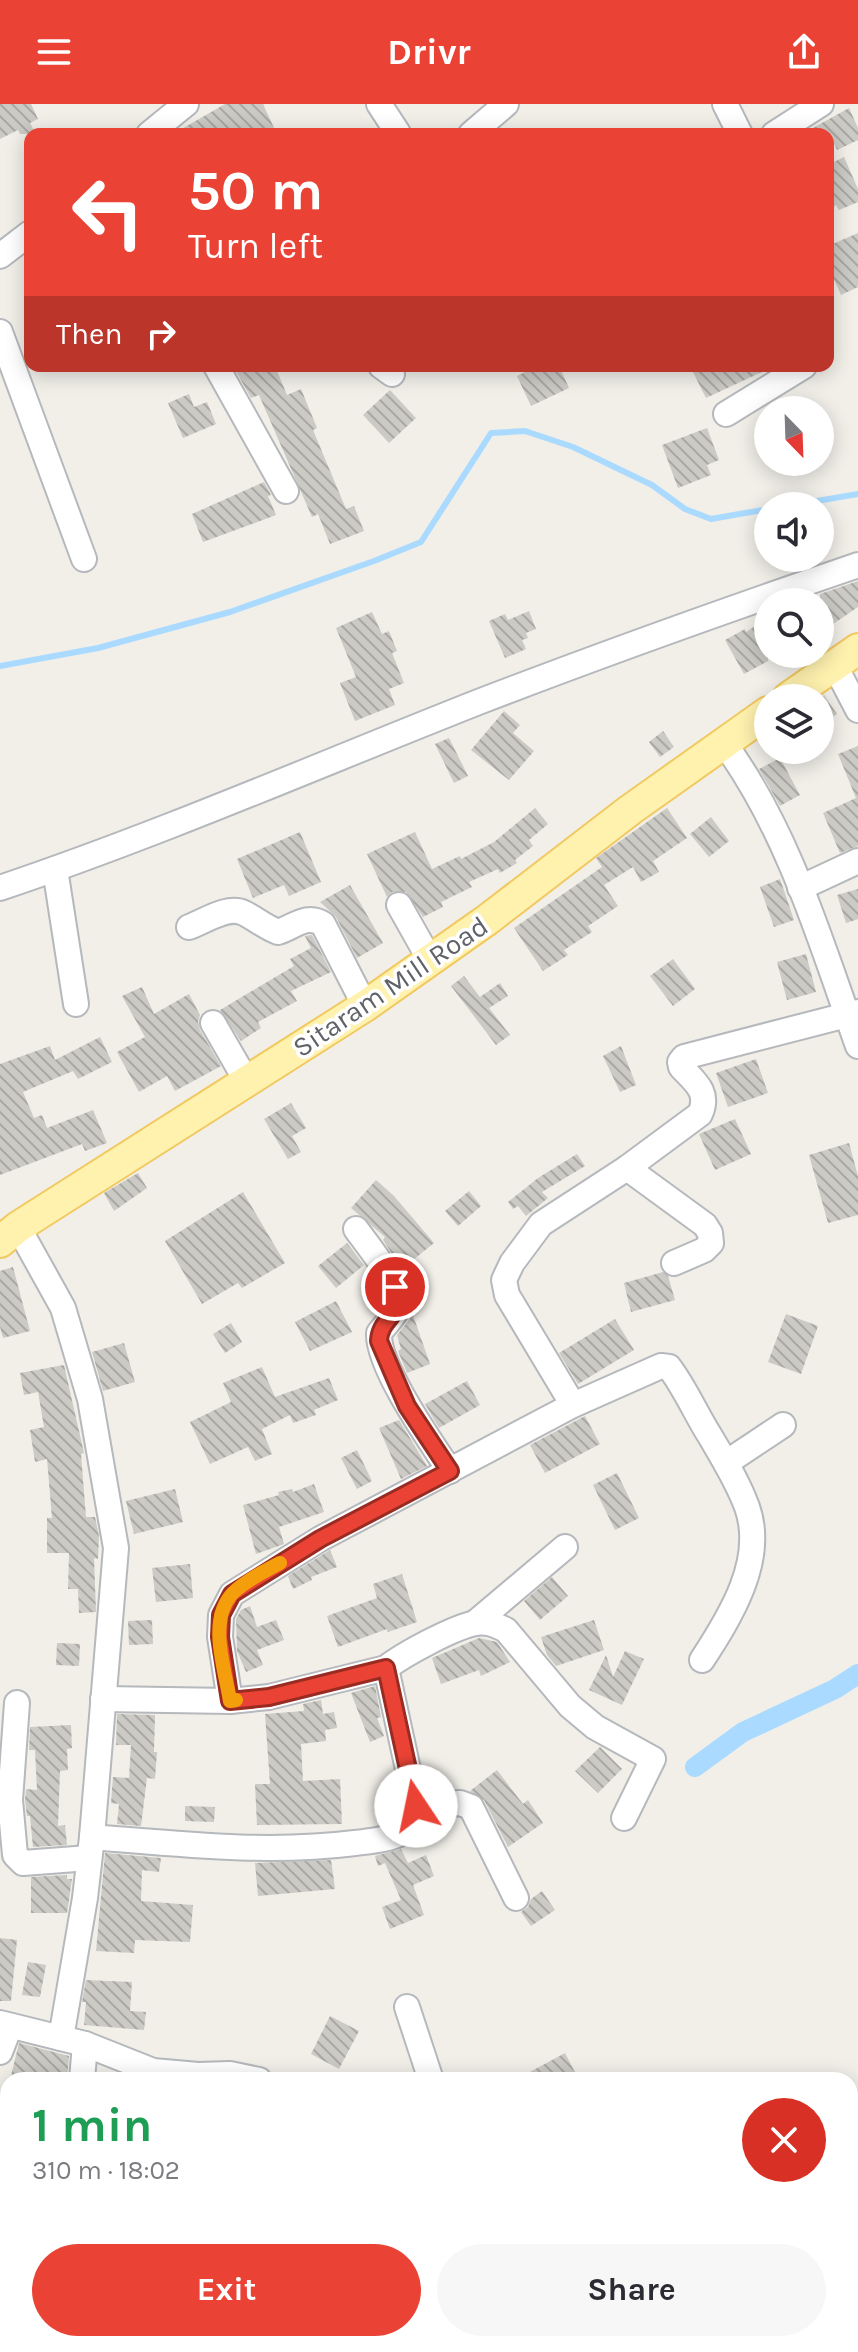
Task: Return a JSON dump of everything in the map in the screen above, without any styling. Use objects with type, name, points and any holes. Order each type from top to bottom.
[{"type":"main road","points":[[808,684],[846,657]]},
{"type":"main road","name":"Sitaram Mill Road","points":[[9,1235],[365,1006],[754,722]]},
{"type":"street","points":[[156,128],[186,104]]},
{"type":"street","points":[[379,104],[395,128]]},
{"type":"street","points":[[478,128],[506,104]]},
{"type":"street","points":[[725,104],[737,128]]},
{"type":"street","points":[[783,128],[821,104]]},
{"type":"street","points":[[0,256],[24,238]]},
{"type":"street","points":[[0,332],[84,559]]},
{"type":"street","points":[[219,372],[286,491]]},
{"type":"street","points":[[726,414],[794,372]]},
{"type":"street","points":[[0,888],[106,852],[496,696],[717,613],[858,565]]},
{"type":"street","points":[[846,657],[858,710]]},
{"type":"street","points":[[724,743],[763,806],[800,888],[853,1014],[858,1046]]},
{"type":"street","points":[[800,888],[858,861]]},
{"type":"street","points":[[55,869],[76,1004]]},
{"type":"street","points":[[399,905],[430,960]]},
{"type":"street","points":[[189,927],[229,911],[241,912],[278,932],[315,918],[323,924],[365,1006]]},
{"type":"street","points":[[573,1405],[507,1295],[504,1280],[512,1263],[541,1224],[627,1168],[700,1114],[705,1104],[704,1093],[672,1054],[684,1057],[853,1014]]},
{"type":"street","points":[[213,1023],[247,1082]]},
{"type":"street","points":[[627,1168],[705,1225],[710,1233],[711,1243],[704,1250],[674,1263]]},
{"type":"street","points":[[356,1229],[388,1275],[399,1299],[398,1308],[379,1333],[382,1351],[407,1406],[450,1471]]},
{"type":"street","points":[[9,1235],[63,1308],[90,1399],[116,1548],[73,2041],[80,2072]]},
{"type":"street","points":[[230,1701],[220,1637],[221,1615],[232,1594],[320,1539],[573,1405],[661,1366],[669,1367],[726,1463],[747,1507],[753,1535],[749,1569],[721,1630],[702,1660]]},
{"type":"street","points":[[726,1463],[783,1425]]},
{"type":"street","points":[[103,1699],[230,1701],[269,1697],[386,1668],[405,1654],[475,1623],[565,1547]]},
{"type":"street","points":[[475,1623],[491,1623],[506,1630],[570,1706],[595,1727],[653,1759],[624,1818]]},
{"type":"street","points":[[17,1703],[10,1800],[15,1855],[23,1863],[91,1848],[322,1847],[378,1840],[404,1832],[414,1821],[416,1806],[386,1668]]},
{"type":"street","points":[[416,1806],[460,1803],[471,1807],[516,1898]]},
{"type":"street","points":[[407,2007],[428,2069]]},
{"type":"street","points":[[0,2052],[5,2024],[73,2041],[153,2071],[164,2072]]},
{"type":"building","points":[[0,104],[31,104],[38,119],[30,123],[33,128],[24,128],[24,134],[18,130],[0,139]]},
{"type":"building","points":[[225,104],[263,104],[274,128],[183,128]]},
{"type":"building","points":[[849,108],[858,128],[858,140],[837,150],[834,128],[813,128]]},
{"type":"building","points":[[844,157],[858,189],[858,202],[839,210],[834,206],[834,162]]},
{"type":"building","points":[[858,233],[858,287],[841,295],[834,279],[834,243]]},
{"type":"building","points":[[236,372],[277,372],[287,395],[301,389],[317,428],[313,430],[346,509],[354,506],[364,531],[330,544],[318,514],[312,517],[259,395],[251,398]]},
{"type":"building","points":[[525,372],[562,372],[569,388],[531,406],[517,376]]},
{"type":"building","points":[[693,372],[762,372],[706,398]]},
{"type":"building","points":[[390,390],[416,418],[389,443],[363,415]]},
{"type":"building","points":[[189,394],[194,407],[207,402],[216,424],[183,438],[168,403]]},
{"type":"building","points":[[707,428],[719,460],[707,465],[711,475],[678,488],[662,445]]},
{"type":"building","points":[[264,482],[276,515],[203,542],[192,514]]},
{"type":"building","points":[[858,581],[858,607],[834,623],[834,589]]},
{"type":"building","points":[[529,611],[536,629],[526,633],[528,638],[522,640],[526,649],[505,658],[489,621],[505,614],[508,620]]},
{"type":"building","points":[[372,612],[382,634],[389,631],[397,651],[392,653],[404,683],[389,689],[395,705],[355,721],[340,683],[356,677],[336,628]]},
{"type":"building","points":[[754,627],[755,668],[744,674],[725,640],[745,629],[746,632]]},
{"type":"building","points":[[504,711],[520,725],[513,733],[534,751],[509,780],[471,750]]},
{"type":"building","points":[[663,731],[674,747],[660,757],[649,742]]},
{"type":"building","points":[[449,738],[468,776],[454,783],[435,744]]},
{"type":"building","points":[[858,746],[858,846],[840,853],[823,813],[856,798],[838,754]]},
{"type":"building","points":[[769,764],[783,764],[800,795],[780,806],[759,769]]},
{"type":"building","points":[[535,808],[548,824],[529,840],[533,846],[515,860],[517,863],[500,873],[498,869],[469,882],[472,887],[441,902],[443,907],[423,917],[406,892],[392,892],[387,897],[367,854],[415,832],[432,869],[460,856],[461,859],[494,842]]},
{"type":"building","points":[[667,808],[687,838],[653,861],[659,872],[641,882],[633,867],[604,885],[618,906],[588,926],[592,932],[564,950],[568,955],[543,971],[514,928],[602,867],[596,858]]},
{"type":"building","points":[[711,817],[729,841],[709,857],[690,834]]},
{"type":"building","points":[[300,832],[321,882],[289,896],[284,885],[253,898],[237,859]]},
{"type":"building","points":[[780,879],[794,920],[774,927],[760,887]]},
{"type":"building","points":[[350,885],[383,943],[357,958],[336,917],[320,902]]},
{"type":"building","points":[[858,889],[858,919],[846,923],[837,895]]},
{"type":"building","points":[[312,935],[331,972],[291,991],[297,1001],[258,1022],[261,1028],[241,1041],[220,1010],[294,966],[290,959],[311,948],[305,936]]},
{"type":"building","points":[[806,954],[816,992],[787,1000],[777,962]]},
{"type":"building","points":[[673,959],[695,989],[673,1006],[650,976]]},
{"type":"building","points":[[464,976],[480,997],[500,983],[508,996],[489,1008],[510,1035],[496,1045],[451,986]]},
{"type":"building","points":[[142,987],[154,1014],[189,994],[200,1015],[200,1030],[221,1066],[175,1091],[167,1076],[139,1092],[117,1052],[145,1037],[122,996]]},
{"type":"building","points":[[100,1037],[112,1062],[78,1079],[73,1071],[23,1092],[34,1118],[42,1115],[47,1128],[93,1110],[107,1143],[85,1151],[82,1144],[0,1175],[0,1064],[50,1046],[55,1060]]},
{"type":"building","points":[[621,1046],[636,1085],[620,1092],[603,1056]]},
{"type":"building","points":[[756,1059],[768,1093],[728,1107],[716,1073]]},
{"type":"building","points":[[291,1103],[306,1128],[292,1136],[301,1152],[288,1159],[264,1119]]},
{"type":"building","points":[[735,1119],[751,1154],[715,1170],[699,1134]]},
{"type":"building","points":[[849,1143],[858,1176],[858,1215],[828,1223],[809,1155]]},
{"type":"building","points":[[577,1154],[585,1166],[542,1192],[548,1198],[526,1216],[518,1206],[513,1209],[508,1202],[538,1178]]},
{"type":"building","points":[[138,1173],[147,1188],[114,1211],[104,1193]]},
{"type":"building","points":[[376,1180],[394,1196],[434,1243],[402,1269],[383,1240],[385,1237],[351,1208]]},
{"type":"building","points":[[469,1191],[481,1206],[458,1226],[445,1211]]},
{"type":"building","points":[[243,1192],[285,1263],[242,1288],[238,1283],[202,1304],[165,1241]]},
{"type":"building","points":[[347,1243],[364,1265],[336,1288],[318,1266]]},
{"type":"building","points":[[13,1267],[30,1331],[3,1338],[0,1327],[0,1271]]},
{"type":"building","points":[[663,1272],[668,1276],[675,1300],[631,1312],[624,1283]]},
{"type":"building","points":[[336,1301],[352,1332],[310,1351],[295,1322]]},
{"type":"building","points":[[786,1314],[818,1326],[801,1374],[768,1362]]},
{"type":"building","points":[[413,1315],[430,1364],[407,1373],[398,1351],[401,1349],[397,1335]]},
{"type":"building","points":[[615,1319],[634,1350],[578,1384],[559,1353]]},
{"type":"building","points":[[231,1323],[242,1342],[225,1353],[213,1334]]},
{"type":"building","points":[[124,1343],[135,1382],[103,1391],[92,1352]]},
{"type":"building","points":[[64,1365],[84,1453],[81,1454],[86,1517],[95,1517],[99,1536],[98,1559],[94,1558],[96,1612],[79,1613],[78,1589],[68,1589],[69,1553],[47,1553],[47,1518],[52,1518],[47,1459],[35,1462],[30,1430],[44,1427],[38,1392],[24,1395],[20,1373]]},
{"type":"building","points":[[262,1367],[275,1397],[329,1378],[338,1400],[314,1410],[316,1415],[293,1423],[290,1415],[262,1429],[272,1454],[255,1461],[248,1447],[210,1464],[190,1422],[231,1402],[223,1383]]},
{"type":"building","points":[[467,1381],[480,1405],[439,1428],[425,1404]]},
{"type":"building","points":[[585,1416],[600,1444],[545,1473],[530,1445]]},
{"type":"building","points":[[399,1420],[427,1466],[401,1479],[379,1428]]},
{"type":"building","points":[[357,1450],[372,1481],[357,1489],[341,1458]]},
{"type":"building","points":[[617,1473],[639,1518],[615,1530],[593,1485]]},
{"type":"building","points":[[314,1484],[324,1512],[279,1527],[284,1544],[256,1554],[243,1505],[279,1495],[278,1492],[292,1489],[293,1492]]},
{"type":"building","points":[[175,1489],[183,1522],[134,1534],[126,1501]]},
{"type":"building","points":[[330,1550],[337,1567],[311,1577],[312,1580],[293,1589],[288,1576]]},
{"type":"building","points":[[190,1564],[193,1598],[156,1602],[152,1568]]},
{"type":"building","points":[[402,1574],[417,1622],[338,1647],[327,1616],[377,1598],[373,1584]]},
{"type":"building","points":[[552,1577],[568,1596],[540,1620],[524,1601]]},
{"type":"building","points":[[250,1606],[257,1627],[276,1620],[284,1640],[257,1650],[263,1665],[246,1672],[237,1651],[236,1619],[241,1610]]},
{"type":"building","points":[[152,1620],[153,1644],[129,1645],[128,1621]]},
{"type":"building","points":[[594,1620],[604,1650],[556,1666],[547,1655],[541,1637]]},
{"type":"building","points":[[479,1638],[497,1642],[510,1662],[481,1676],[479,1670],[441,1684],[432,1658]]},
{"type":"building","points":[[57,1643],[80,1644],[79,1666],[56,1665]]},
{"type":"building","points":[[625,1651],[644,1659],[622,1705],[589,1690],[606,1655],[613,1677]]},
{"type":"building","points":[[375,1686],[381,1717],[377,1718],[384,1736],[370,1742],[351,1693]]},
{"type":"building","points":[[321,1700],[323,1714],[334,1712],[337,1728],[325,1730],[326,1741],[301,1744],[303,1781],[340,1779],[342,1824],[257,1825],[255,1784],[270,1784],[265,1714],[304,1711],[303,1704]]},
{"type":"building","points":[[117,1714],[155,1715],[155,1779],[147,1778],[141,1826],[117,1824],[119,1804],[111,1803],[113,1777],[129,1778],[131,1745],[116,1745]]},
{"type":"building","points":[[71,1725],[72,1748],[67,1749],[68,1770],[60,1771],[58,1826],[65,1825],[67,1845],[33,1847],[25,1800],[26,1789],[37,1790],[35,1750],[29,1750],[30,1727]]},
{"type":"building","points":[[600,1747],[622,1769],[598,1793],[575,1771]]},
{"type":"building","points":[[497,1770],[523,1804],[528,1800],[543,1823],[508,1847],[484,1800],[470,1791]]},
{"type":"building","points":[[185,1806],[215,1807],[214,1822],[185,1821]]},
{"type":"building","points":[[401,1849],[408,1863],[426,1855],[434,1876],[413,1885],[424,1915],[390,1929],[382,1907],[401,1900],[385,1863],[378,1866],[375,1856]]},
{"type":"building","points":[[105,1853],[161,1858],[159,1872],[142,1870],[141,1901],[193,1905],[190,1942],[135,1940],[134,1953],[96,1951]]},
{"type":"building","points":[[331,1860],[335,1889],[258,1896],[255,1863]]},
{"type":"building","points":[[67,1875],[67,1879],[72,1879],[67,1913],[31,1913],[31,1877]]},
{"type":"building","points":[[542,1891],[555,1910],[531,1926],[521,1912]]},
{"type":"building","points":[[0,1938],[17,1940],[11,2001],[0,2001]]},
{"type":"building","points":[[28,1962],[46,1965],[40,1997],[22,1995]]},
{"type":"building","points":[[86,1980],[132,1982],[130,2011],[146,2012],[144,2030],[84,2025],[86,2002],[82,2002]]},
{"type":"building","points":[[330,2016],[359,2031],[339,2069],[311,2054]]},
{"type":"building","points":[[19,2043],[69,2056],[68,2072],[12,2072]]},
{"type":"building","points":[[565,2053],[575,2072],[530,2072]]},
{"type":"waterway","points":[[0,666],[98,648],[230,612],[421,542],[491,433],[525,431],[573,447],[652,485],[685,509],[711,519],[754,511]]},
{"type":"waterway","points":[[834,498],[858,494]]},
{"type":"waterway","points":[[695,1767],[743,1732],[835,1689],[858,1674]]},
{"type":"slow traffic","points":[[236,1700],[230,1701],[220,1637],[221,1615],[232,1594],[280,1563]]},
{"type":"route","points":[[395,1287],[398,1308],[379,1333],[379,1341],[407,1406],[450,1471],[320,1539],[232,1594],[221,1615],[220,1637],[230,1701],[269,1697],[386,1668],[416,1806]]}]
